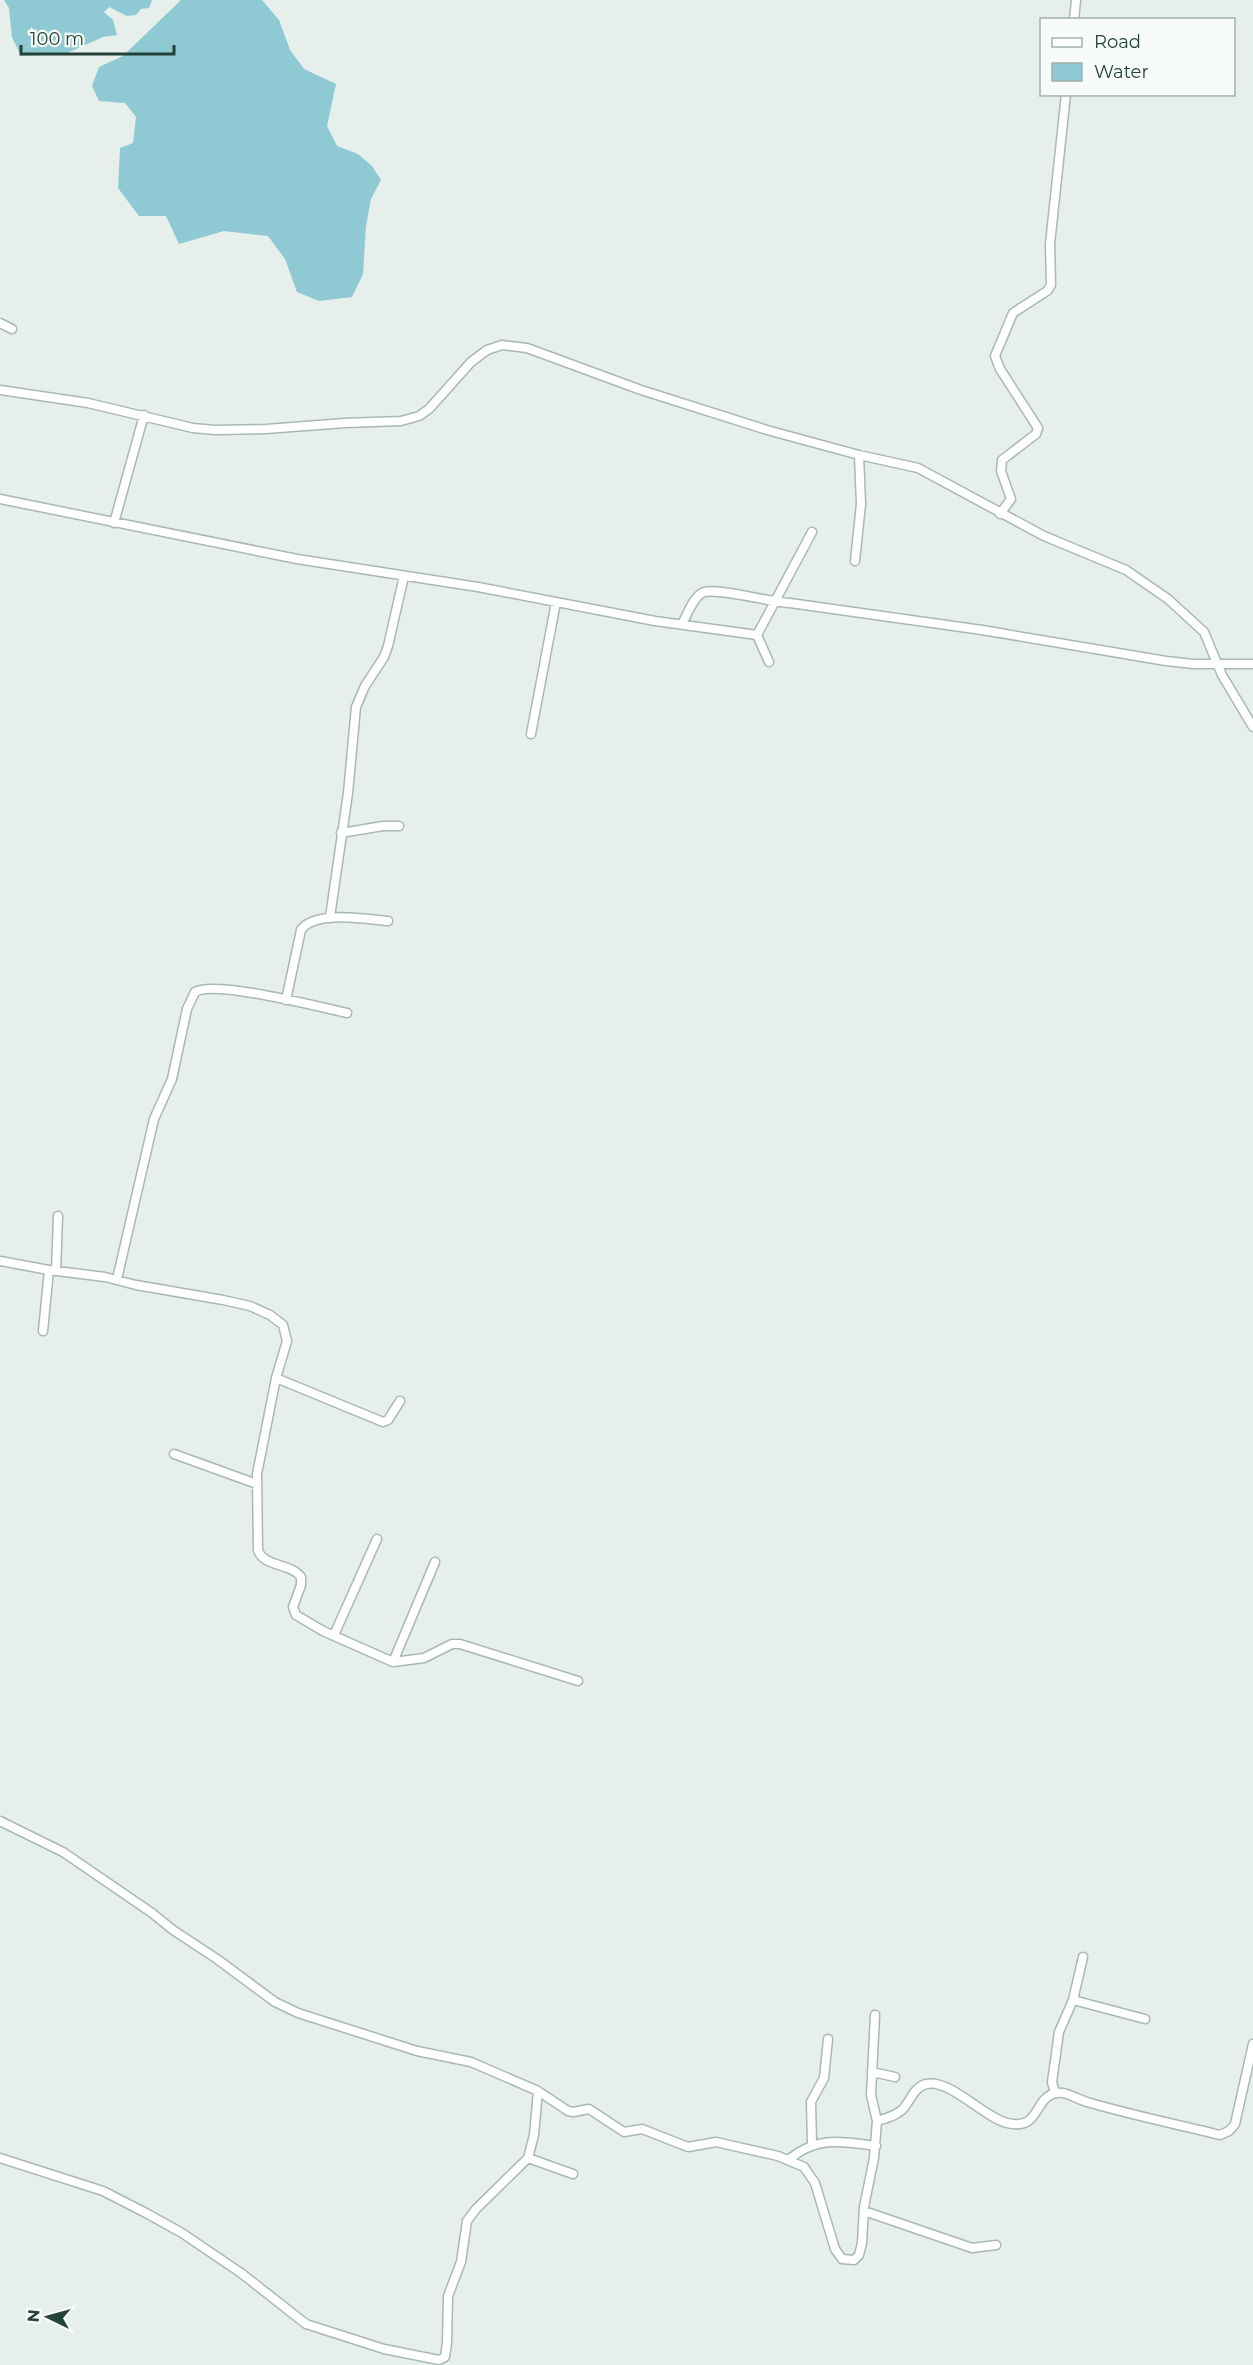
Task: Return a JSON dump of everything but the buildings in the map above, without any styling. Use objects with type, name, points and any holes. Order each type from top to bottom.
[{"type":"street","points":[[1074,18],[1076,0]]},
{"type":"street","points":[[1000,514],[1011,499],[1001,471],[1002,460],[1036,434],[1038,428],[1000,369],[996,353],[1012,314],[1047,291],[1051,285],[1050,244],[1066,96]]},
{"type":"street","points":[[0,323],[12,329]]},
{"type":"street","points":[[0,390],[88,403],[193,428],[215,430],[409,420],[429,409],[480,355],[494,347],[527,348],[610,379],[759,428],[918,468],[1044,536],[1135,575],[1168,599],[1198,626],[1209,642],[1236,701],[1253,727]]},
{"type":"street","points":[[114,522],[144,415]]},
{"type":"street","points":[[855,561],[861,504],[859,455]]},
{"type":"street","points":[[0,499],[297,559],[757,635]]},
{"type":"street","points":[[757,635],[812,532]]},
{"type":"street","points":[[330,918],[349,783],[356,707],[364,686],[384,657],[404,576]]},
{"type":"street","points":[[682,624],[698,597],[706,591],[735,594],[774,603],[790,603],[982,630],[1166,661],[1253,664]]},
{"type":"street","points":[[531,734],[556,602]]},
{"type":"street","points":[[757,635],[769,662]]},
{"type":"street","points":[[341,833],[376,826],[399,826]]},
{"type":"street","points":[[286,1000],[301,930],[309,922],[330,918],[388,921]]},
{"type":"street","points":[[117,1280],[154,1119],[172,1079],[192,994],[209,988],[286,1000],[346,1013]]},
{"type":"street","points":[[43,1331],[58,1216]]},
{"type":"street","points":[[0,1262],[117,1280],[250,1306],[277,1319],[283,1325],[287,1341],[276,1378],[257,1484],[259,1554],[299,1573],[301,1585],[293,1607],[296,1615],[393,1662],[424,1658],[452,1644],[460,1644],[578,1682]]},
{"type":"street","points":[[276,1378],[383,1422],[388,1420],[400,1401]]},
{"type":"street","points":[[174,1454],[257,1484]]},
{"type":"street","points":[[334,1635],[376,1539]]},
{"type":"street","points":[[393,1662],[435,1562]]},
{"type":"street","points":[[0,1821],[63,1852],[275,2002],[298,2013],[417,2051],[471,2062],[538,2091],[568,2111],[591,2109],[624,2132],[642,2130],[688,2147],[716,2142],[788,2160],[804,2167],[815,2183],[835,2248],[841,2259],[854,2260],[859,2255],[864,2211],[876,2146],[877,2121],[871,2095],[874,2015]]},
{"type":"street","points":[[1055,2093],[1052,2082],[1059,2032],[1073,2000],[1083,1957]]},
{"type":"street","points":[[1073,2000],[1145,2019]]},
{"type":"street","points":[[812,2144],[811,2102],[824,2078],[828,2039]]},
{"type":"street","points":[[1055,2093],[1220,2135],[1229,2131],[1234,2124],[1253,2044]]},
{"type":"street","points":[[872,2072],[895,2077]]},
{"type":"street","points":[[877,2121],[897,2114],[918,2088],[926,2084],[943,2086],[989,2115],[1018,2125],[1032,2120],[1046,2100],[1055,2093]]},
{"type":"street","points":[[0,2158],[103,2191],[146,2213],[241,2273],[306,2324],[384,2349],[439,2360],[445,2357],[448,2296],[461,2262],[467,2221],[476,2209],[528,2158],[534,2135],[538,2091]]},
{"type":"street","points":[[788,2160],[801,2149],[812,2144],[843,2141],[876,2146]]},
{"type":"street","points":[[528,2158],[573,2174]]},
{"type":"street","points":[[864,2211],[972,2248],[996,2245]]},
{"type":"water","points":[[4,0],[152,0],[149,8],[141,9],[136,15],[127,16],[109,7],[104,12],[113,20],[117,35],[103,37],[65,54],[21,56],[12,37],[9,8]]},
{"type":"water","points":[[181,0],[262,0],[279,20],[290,50],[304,69],[336,84],[327,126],[337,146],[358,154],[372,166],[381,180],[371,199],[366,226],[363,274],[352,297],[319,301],[297,292],[285,259],[268,236],[224,231],[179,244],[166,216],[139,216],[118,188],[120,148],[133,143],[136,117],[125,103],[99,101],[92,86],[99,67],[123,56]]}]
